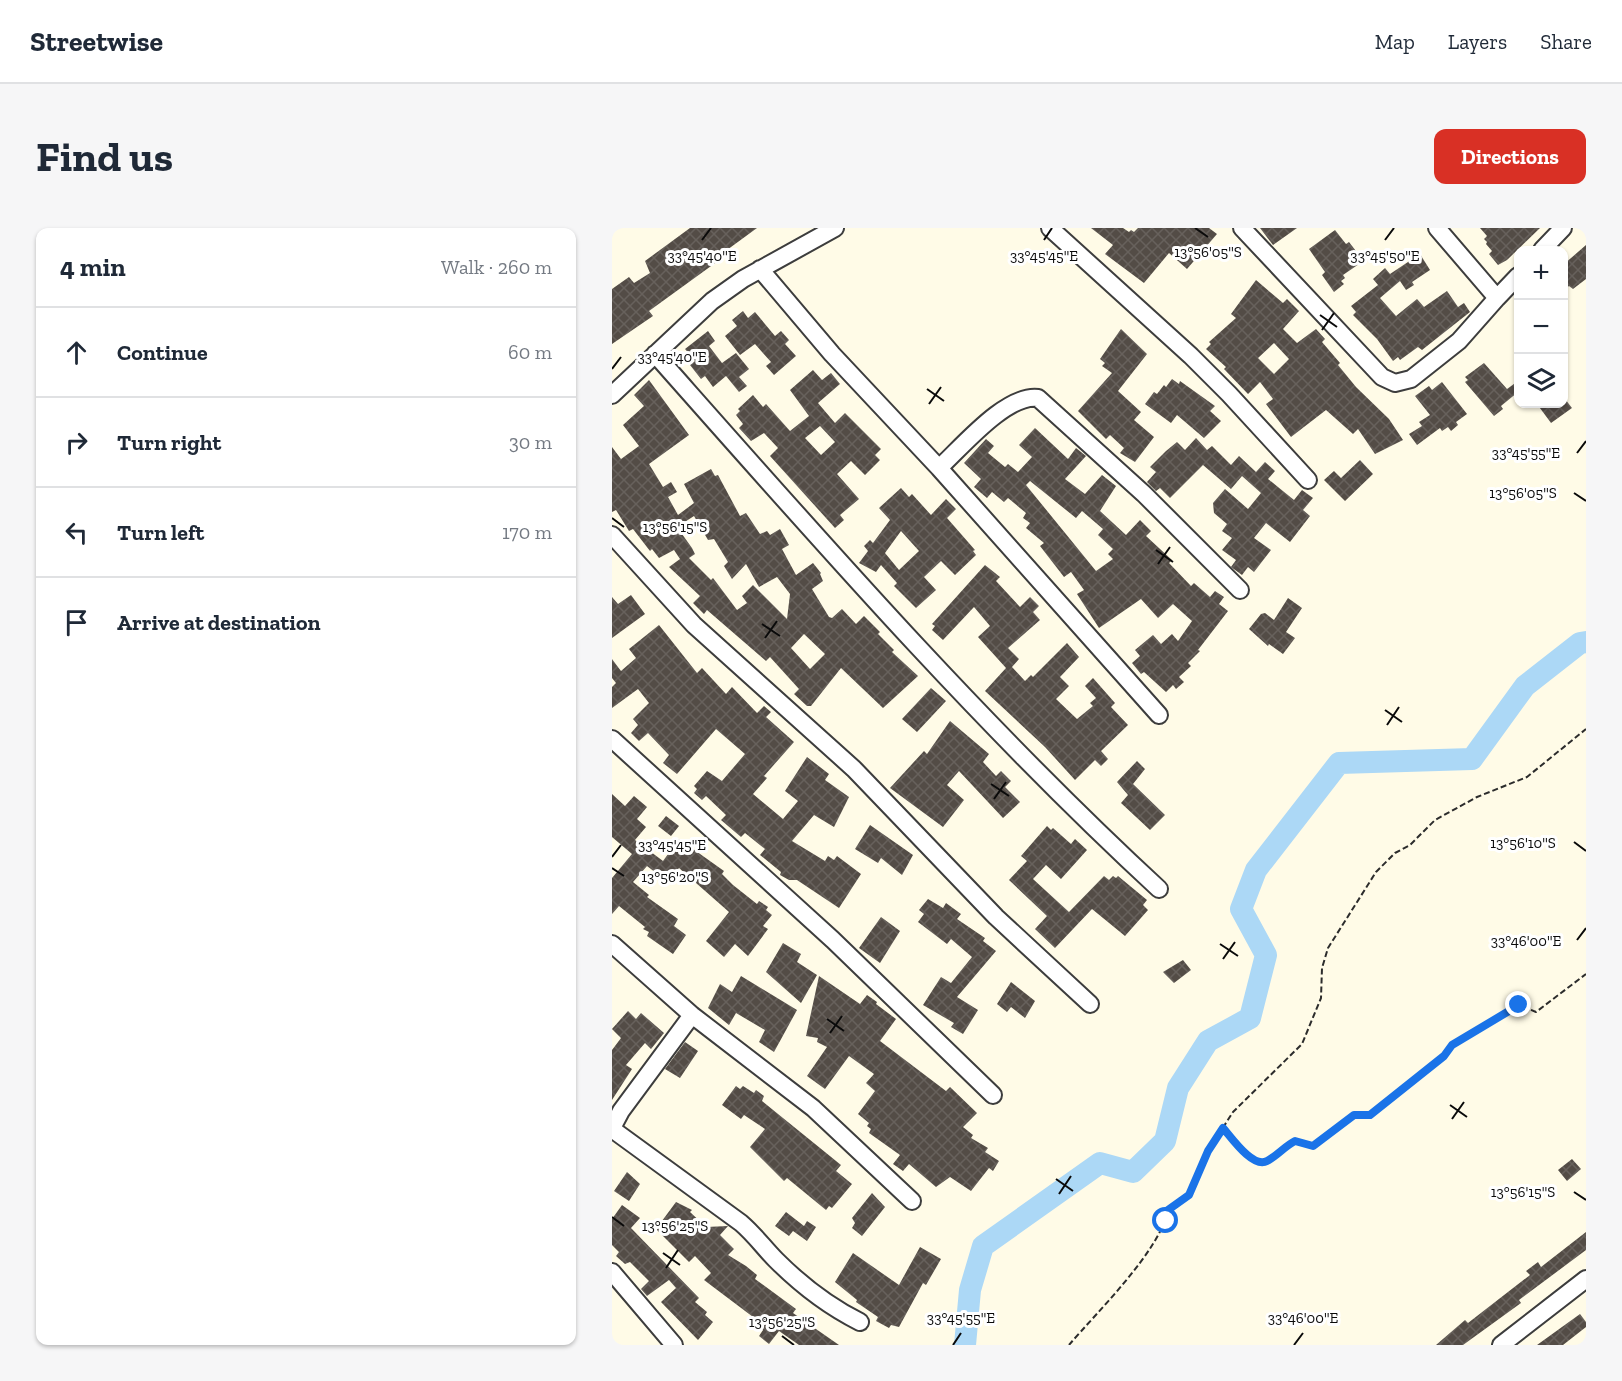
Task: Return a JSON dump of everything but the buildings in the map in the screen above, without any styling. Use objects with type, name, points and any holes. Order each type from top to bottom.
[{"type":"street","points":[[612,395],[712,301],[760,269],[835,228]]},
{"type":"street","points":[[1050,228],[1191,356],[1308,480]]},
{"type":"street","points":[[1242,228],[1388,382],[1403,383],[1411,379],[1460,341],[1514,280]]},
{"type":"street","points":[[1437,228],[1497,298]]},
{"type":"street","points":[[1546,246],[1563,228]]},
{"type":"street","points":[[760,269],[832,354],[939,468],[1159,715]]},
{"type":"street","points":[[655,354],[793,509],[1069,806],[1159,889]]},
{"type":"street","points":[[939,468],[1008,406],[1024,398],[1038,398],[1144,494],[1240,590]]},
{"type":"street","points":[[612,535],[694,625],[855,769],[996,917],[1090,1004]]},
{"type":"street","points":[[612,739],[833,940],[993,1095]]},
{"type":"street","points":[[612,944],[692,1016],[813,1108],[912,1201]]},
{"type":"street","points":[[612,1145],[614,1137],[612,1128],[621,1111],[692,1016]]},
{"type":"street","points":[[612,1128],[741,1223],[759,1238],[796,1280],[830,1306],[860,1322]]},
{"type":"street","points":[[612,1272],[674,1345]]},
{"type":"street","points":[[1501,1345],[1586,1279]]},
{"type":"path","points":[[1069,1345],[1152,1247],[1166,1221],[1168,1210],[1189,1195],[1208,1151],[1233,1112],[1302,1044],[1321,998],[1322,968],[1328,948],[1376,872],[1395,853],[1410,845],[1435,820],[1477,797],[1527,777],[1586,729]]},
{"type":"path","points":[[1223,1128],[1242,1151],[1259,1162],[1266,1162],[1295,1141],[1313,1146],[1354,1115],[1370,1115],[1444,1056],[1452,1045],[1519,1005],[1536,1012],[1586,974]]},
{"type":"waterway","points":[[965,1345],[970,1290],[983,1246],[1100,1163],[1133,1172],[1165,1141],[1178,1088],[1208,1041],[1250,1018],[1266,955],[1241,909],[1256,870],[1339,763],[1472,759],[1525,686],[1580,643],[1586,642]]},
{"type":"route","points":[[1166,1221],[1168,1210],[1189,1195],[1196,1184],[1208,1151],[1223,1128],[1242,1151],[1259,1162],[1266,1162],[1282,1148],[1295,1141],[1313,1146],[1354,1115],[1370,1115],[1444,1056],[1452,1045],[1498,1020],[1519,1005]]}]
